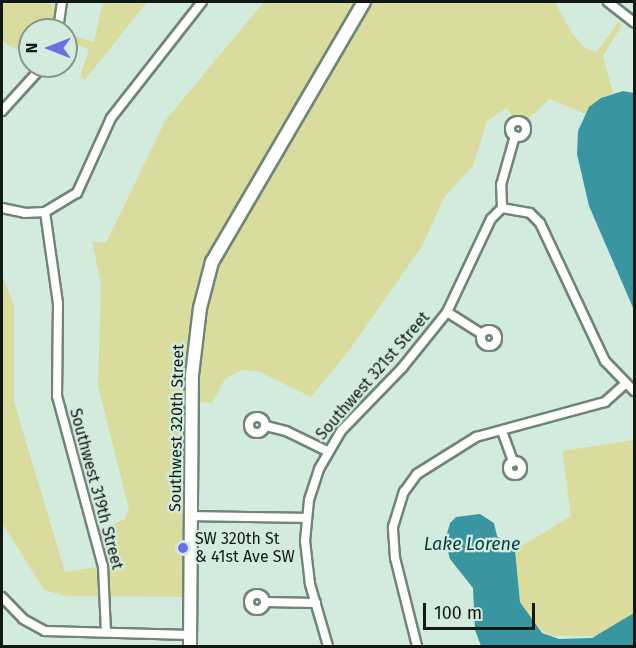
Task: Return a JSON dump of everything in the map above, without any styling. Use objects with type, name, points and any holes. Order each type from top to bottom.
[{"type":"main road","name":"Southwest 320th Street","points":[[190,641],[194,347],[212,262],[364,2]]},
{"type":"street","points":[[60,18],[62,2]]},
{"type":"street","points":[[2,208],[25,213],[45,212],[81,188],[111,118],[202,2]]},
{"type":"street","points":[[608,2],[634,22]]},
{"type":"street","points":[[2,111],[32,78]]},
{"type":"street","points":[[515,136],[501,185],[502,208],[530,213],[540,223],[589,332],[606,361],[625,384],[634,391]]},
{"type":"street","name":"Southwest 321st Street","points":[[328,646],[316,603],[305,541],[307,518],[327,451],[447,312],[491,219],[502,208]]},
{"type":"street","name":"Southwest 319th Street","points":[[45,212],[58,303],[57,396],[101,557],[106,632]]},
{"type":"street","points":[[447,312],[482,334]]},
{"type":"street","points":[[417,646],[394,544],[398,509],[417,474],[456,447],[502,431],[605,402],[625,384]]},
{"type":"street","points":[[266,426],[286,431],[327,451]]},
{"type":"street","points":[[502,431],[513,462]]},
{"type":"street","points":[[191,516],[307,518]]},
{"type":"street","points":[[2,597],[23,618],[45,631],[106,632],[190,641]]},
{"type":"street","points":[[265,602],[316,603]]},
{"type":"green space","points":[[2,2],[43,2],[61,8],[60,18],[18,18],[18,50],[2,41]]},
{"type":"green space","points":[[103,2],[147,2],[85,80],[80,77],[89,49],[78,45],[78,37],[94,42]]},
{"type":"green space","points":[[264,2],[555,2],[571,32],[585,48],[597,52],[618,22],[622,25],[603,56],[613,93],[601,98],[585,114],[550,99],[527,120],[513,117],[507,108],[487,121],[473,166],[445,196],[422,246],[350,349],[311,397],[258,371],[241,370],[225,379],[212,403],[192,402],[190,597],[66,596],[44,590],[2,523],[2,274],[14,306],[14,402],[65,572],[103,566],[95,533],[125,519],[129,509],[98,386],[101,285],[92,241],[106,243],[165,121]]},
{"type":"green space","points":[[634,440],[634,613],[600,636],[551,636],[535,626],[520,602],[515,550],[571,516],[562,451]]},
{"type":"water","points":[[623,91],[634,93],[634,310],[589,206],[577,154],[578,131],[589,107],[601,98]]},
{"type":"water","name":"Lake Lorene","points":[[480,514],[494,523],[497,536],[515,550],[520,602],[542,633],[559,639],[592,638],[634,613],[634,646],[481,646],[475,630],[473,588],[450,559],[445,541],[450,523],[456,517]]},
{"type":"place","name":"SW 320th St & 41st Ave SW","points":[[183,548]]}]
